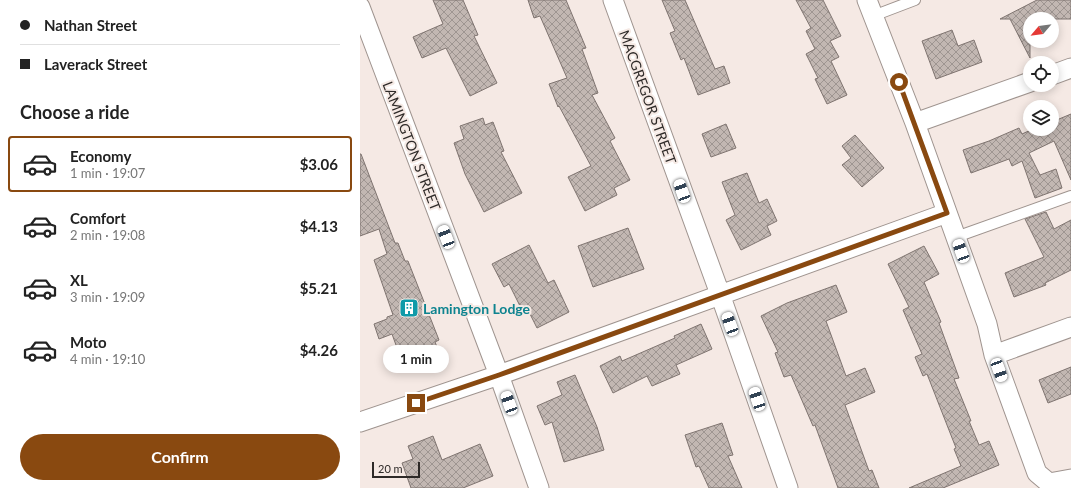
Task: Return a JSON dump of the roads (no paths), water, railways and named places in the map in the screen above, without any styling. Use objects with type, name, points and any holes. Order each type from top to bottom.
[{"type":"street","name":"MACGREGOR STREET","points":[[613,0],[720,294],[788,488]]},
{"type":"street","name":"LAMINGTON STREET","points":[[360,7],[499,375],[539,488]]},
{"type":"street","points":[[870,8],[915,122],[987,324],[994,355],[1037,473],[1049,483],[1071,479]]},
{"type":"street","points":[[1059,72],[1071,68]]},
{"type":"street","points":[[915,122],[1023,84]]},
{"type":"street","points":[[360,422],[499,375],[947,213]]},
{"type":"street","points":[[994,355],[1071,327]]},
{"type":"lane","points":[[870,8],[915,0]]},
{"type":"lane","points":[[956,237],[1071,196]]},
{"type":"place","name":"Lamington Lodge","points":[[409,308]]}]
